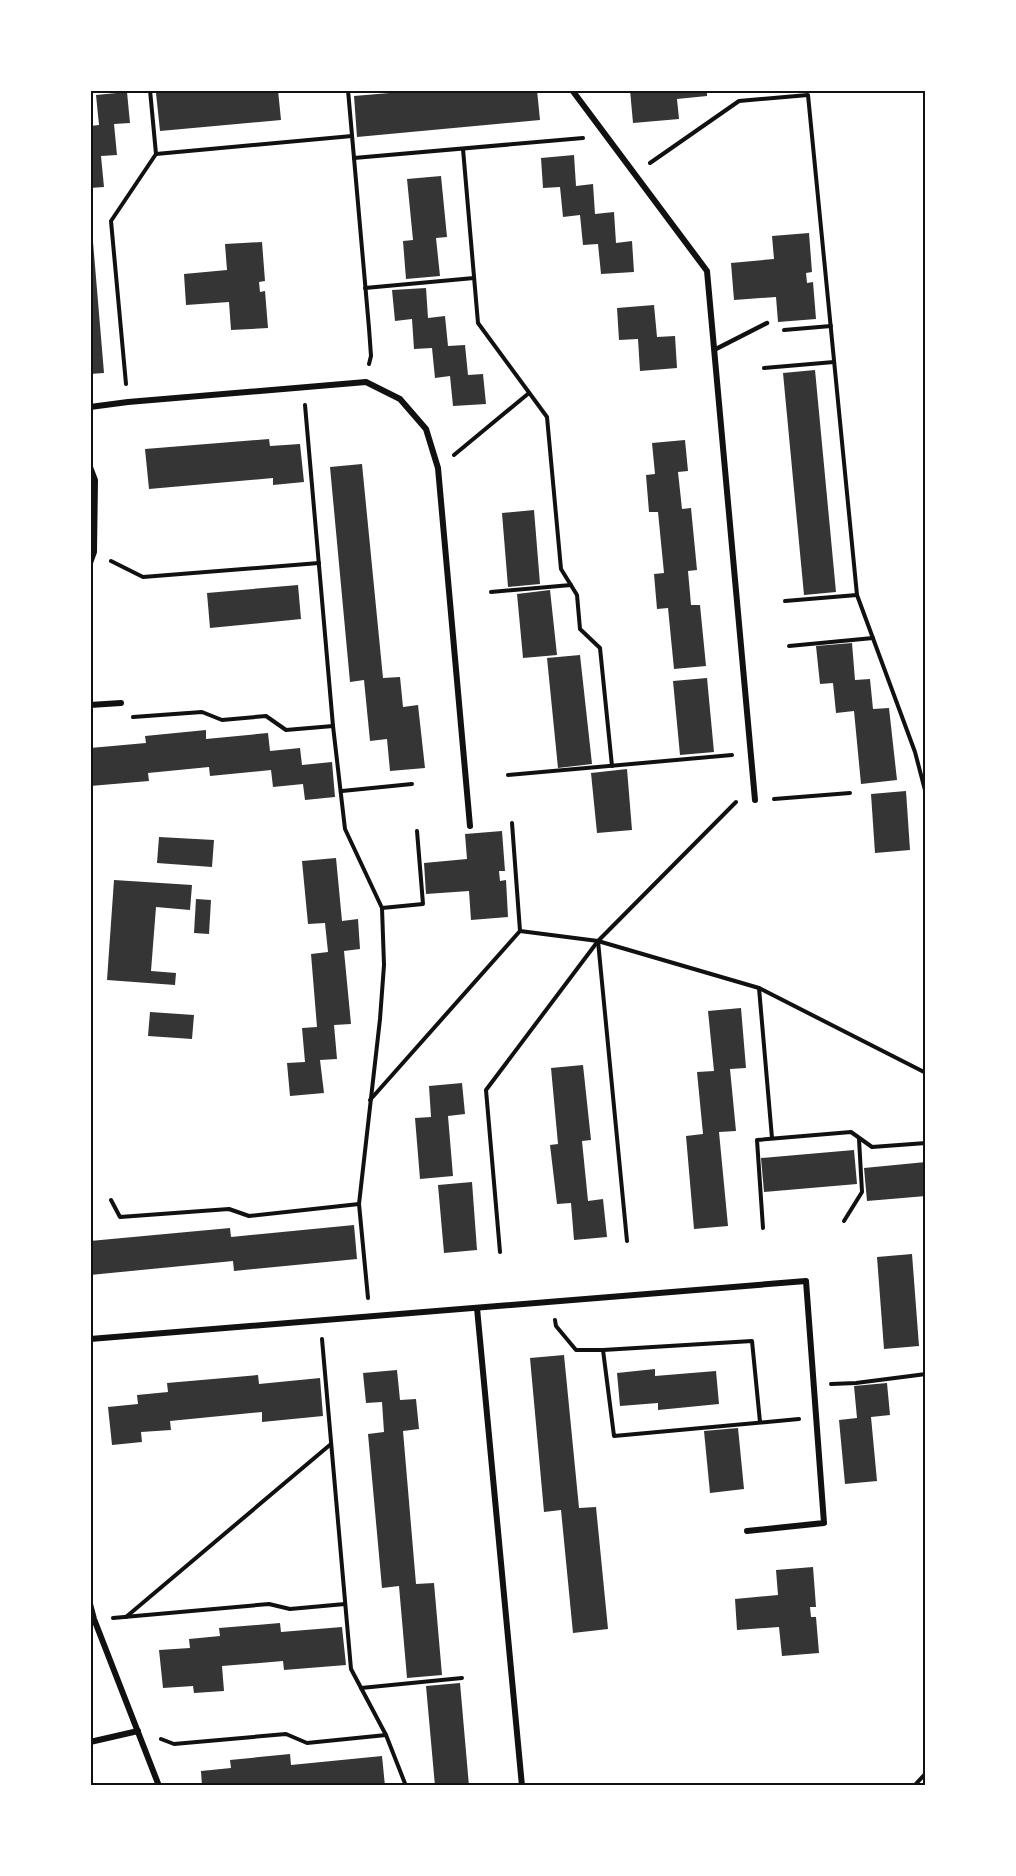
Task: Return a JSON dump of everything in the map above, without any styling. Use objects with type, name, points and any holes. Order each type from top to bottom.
[{"type":"street","points":[[572,90],[707,271],[755,800]]},
{"type":"street","points":[[90,407],[366,382],[400,399],[426,429],[438,468],[470,826]]},
{"type":"street","points":[[90,467],[95,480],[94,552],[90,563]]},
{"type":"street","points":[[90,705],[121,703]]},
{"type":"street","points":[[90,1340],[806,1281],[824,1523],[747,1531]]},
{"type":"street","points":[[477,1308],[522,1786]]},
{"type":"street","points":[[90,1604],[159,1786]]},
{"type":"street","points":[[90,1742],[138,1731]]},
{"type":"lane","points":[[714,350],[767,323]]},
{"type":"path","points":[[128,402],[111,220],[156,154],[150,90]]},
{"type":"path","points":[[348,90],[371,356],[366,382]]},
{"type":"path","points":[[633,174],[739,101],[808,95],[857,595],[915,752],[926,794]]},
{"type":"path","points":[[156,154],[352,136]]},
{"type":"path","points":[[354,158],[606,136]]},
{"type":"path","points":[[463,149],[478,323],[547,417],[561,569],[577,595],[580,629],[600,648],[612,766]]},
{"type":"path","points":[[365,288],[474,278]]},
{"type":"path","points":[[767,323],[772,331],[831,326]]},
{"type":"path","points":[[764,368],[834,362]]},
{"type":"path","points":[[304,387],[333,726],[345,829],[382,908],[384,965],[380,1019],[360,1204],[369,1316]]},
{"type":"path","points":[[438,468],[529,393]]},
{"type":"path","points":[[94,552],[143,577],[319,563]]},
{"type":"path","points":[[491,592],[571,585]]},
{"type":"path","points":[[785,601],[857,595]]},
{"type":"path","points":[[789,646],[873,638]]},
{"type":"path","points":[[121,703],[132,717],[202,712],[222,720],[266,716],[286,730],[333,726]]},
{"type":"path","points":[[508,775],[751,753]]},
{"type":"path","points":[[342,791],[412,784]]},
{"type":"path","points":[[500,1252],[486,1090],[598,941],[736,802],[850,793]]},
{"type":"path","points":[[370,1101],[520,931],[512,822]]},
{"type":"path","points":[[382,908],[423,904],[417,831]]},
{"type":"path","points":[[520,931],[598,941],[759,988],[926,1073]]},
{"type":"path","points":[[598,941],[627,1240]]},
{"type":"path","points":[[759,988],[772,1138]]},
{"type":"path","points":[[764,1228],[757,1140],[851,1132],[872,1147],[926,1143]]},
{"type":"path","points":[[844,1221],[862,1192],[859,1138]]},
{"type":"path","points":[[111,1200],[120,1217],[229,1209],[249,1216],[360,1204]]},
{"type":"path","points":[[553,1301],[556,1326],[576,1350],[752,1341],[760,1422]]},
{"type":"path","points":[[321,1320],[351,1669],[386,1735],[406,1786]]},
{"type":"path","points":[[603,1350],[614,1436],[815,1418]]},
{"type":"path","points":[[812,1384],[856,1383],[926,1374]]},
{"type":"path","points":[[332,1444],[126,1617],[269,1604],[290,1609],[345,1604]]},
{"type":"path","points":[[361,1688],[462,1677]]},
{"type":"path","points":[[174,1744],[286,1734],[307,1743],[386,1735]]},
{"type":"path","points":[[914,1786],[926,1773]]},
{"type":"building","points":[[186,90],[278,90],[281,120],[160,131],[156,93]]},
{"type":"building","points":[[425,90],[537,90],[540,120],[357,137],[354,96]]},
{"type":"building","points":[[630,90],[707,90],[707,96],[677,99],[679,119],[633,123]]},
{"type":"building","points":[[127,92],[130,123],[114,124],[117,155],[101,156],[104,187],[90,188],[90,126],[99,125],[96,95]]},
{"type":"building","points":[[574,155],[576,186],[593,184],[595,214],[614,212],[616,243],[632,241],[634,272],[601,274],[598,244],[583,245],[580,215],[563,217],[560,187],[543,188],[541,158]]},
{"type":"building","points":[[441,176],[447,237],[436,238],[440,276],[406,279],[403,241],[413,240],[407,179]]},
{"type":"building","points":[[90,230],[92,230],[104,373],[90,374]]},
{"type":"building","points":[[809,233],[812,272],[806,273],[807,283],[813,282],[816,319],[778,322],[776,297],[734,300],[731,263],[774,259],[772,236]]},
{"type":"building","points":[[262,242],[265,281],[259,282],[260,292],[265,291],[268,328],[231,330],[229,302],[186,305],[184,274],[227,270],[225,244]]},
{"type":"building","points":[[426,288],[428,318],[445,316],[448,346],[465,345],[468,375],[483,374],[486,404],[453,406],[450,376],[435,378],[432,348],[414,349],[412,319],[395,321],[392,290]]},
{"type":"building","points":[[654,305],[657,337],[675,336],[677,368],[640,371],[638,339],[619,340],[617,308]]},
{"type":"building","points":[[815,370],[836,592],[804,595],[783,373]]},
{"type":"building","points":[[269,439],[270,446],[300,444],[304,482],[273,485],[273,478],[149,489],[145,449]]},
{"type":"building","points":[[685,440],[688,471],[678,472],[682,509],[691,508],[697,570],[688,571],[691,605],[700,605],[706,666],[674,669],[668,608],[657,609],[654,574],[664,573],[658,512],[649,512],[646,475],[655,474],[652,443]]},
{"type":"building","points":[[362,464],[383,678],[400,677],[403,707],[418,705],[425,768],[390,771],[387,739],[370,741],[364,680],[350,682],[330,467]]},
{"type":"building","points":[[534,510],[540,584],[508,587],[502,513]]},
{"type":"building","points":[[298,585],[301,619],[210,628],[207,593]]},
{"type":"building","points":[[550,590],[557,655],[523,658],[517,594]]},
{"type":"building","points":[[852,643],[855,680],[870,679],[873,709],[889,708],[897,780],[861,784],[854,711],[836,713],[833,683],[820,684],[816,646]]},
{"type":"building","points":[[580,655],[592,764],[558,768],[547,658]]},
{"type":"building","points":[[707,678],[714,752],[680,755],[673,681]]},
{"type":"building","points":[[206,730],[206,739],[268,733],[270,751],[300,748],[302,765],[332,762],[335,797],[305,800],[303,784],[273,787],[271,770],[210,776],[209,767],[148,773],[149,781],[90,786],[90,748],[146,743],[145,736]]},
{"type":"building","points":[[627,769],[632,830],[597,833],[591,773]]},
{"type":"building","points":[[906,791],[910,850],[875,853],[871,794]]},
{"type":"building","points":[[502,831],[505,871],[499,871],[500,881],[506,880],[508,917],[471,920],[469,891],[426,894],[424,863],[467,859],[465,834]]},
{"type":"building","points":[[159,837],[214,840],[212,867],[157,863]]},
{"type":"building","points":[[336,858],[342,921],[358,919],[360,949],[344,951],[351,1024],[334,1025],[337,1059],[320,1060],[324,1093],[290,1096],[287,1063],[305,1062],[302,1028],[317,1027],[311,954],[328,952],[325,923],[308,924],[302,861]]},
{"type":"building","points":[[114,880],[192,885],[190,910],[156,907],[151,971],[176,973],[175,985],[107,980]]},
{"type":"building","points":[[196,899],[211,900],[209,934],[194,933]]},
{"type":"building","points":[[741,1008],[746,1068],[730,1069],[736,1131],[719,1132],[728,1226],[694,1229],[686,1136],[703,1134],[697,1072],[714,1071],[708,1011]]},
{"type":"building","points":[[150,1012],[194,1015],[192,1039],[148,1036]]},
{"type":"building","points":[[583,1065],[591,1140],[582,1141],[588,1201],[603,1199],[607,1237],[574,1240],[571,1203],[557,1204],[550,1145],[558,1144],[551,1068]]},
{"type":"building","points":[[462,1083],[465,1114],[448,1116],[453,1176],[420,1179],[415,1118],[431,1117],[429,1086]]},
{"type":"building","points":[[854,1150],[857,1184],[764,1192],[761,1158]]},
{"type":"building","points":[[926,1162],[926,1196],[867,1201],[864,1168]]},
{"type":"building","points":[[472,1182],[477,1250],[444,1253],[438,1185]]},
{"type":"building","points":[[354,1225],[357,1259],[234,1271],[233,1261],[90,1275],[90,1241],[230,1228],[231,1237]]},
{"type":"building","points":[[912,1254],[919,1346],[884,1349],[877,1257]]},
{"type":"building","points":[[564,1355],[579,1508],[596,1507],[608,1629],[573,1633],[561,1510],[544,1512],[530,1358]]},
{"type":"building","points":[[655,1369],[655,1376],[716,1371],[719,1404],[658,1410],[658,1403],[620,1406],[617,1373]]},
{"type":"building","points":[[397,1370],[400,1400],[416,1399],[419,1429],[403,1431],[416,1584],[434,1583],[442,1675],[407,1678],[399,1586],[382,1588],[368,1434],[384,1432],[382,1402],[366,1403],[363,1373]]},
{"type":"building","points":[[258,1375],[259,1384],[320,1378],[323,1416],[262,1422],[262,1412],[170,1421],[171,1430],[141,1432],[142,1442],[112,1445],[108,1407],[138,1404],[137,1395],[168,1392],[167,1383]]},
{"type":"building","points":[[887,1383],[890,1415],[871,1417],[877,1481],[845,1484],[839,1420],[857,1418],[854,1386]]},
{"type":"building","points":[[738,1428],[744,1489],[710,1493],[704,1431]]},
{"type":"building","points":[[813,1567],[816,1607],[810,1607],[811,1617],[816,1617],[819,1653],[782,1656],[779,1627],[737,1630],[735,1599],[778,1595],[776,1570]]},
{"type":"building","points":[[280,1623],[281,1632],[342,1627],[346,1665],[284,1670],[283,1661],[222,1666],[224,1691],[194,1693],[193,1686],[163,1688],[159,1650],[190,1648],[189,1639],[220,1636],[219,1628]]},
{"type":"building","points":[[460,1683],[469,1786],[435,1786],[426,1686]]},
{"type":"building","points":[[290,1754],[291,1765],[382,1756],[385,1786],[202,1786],[201,1771],[231,1768],[230,1760]]}]
